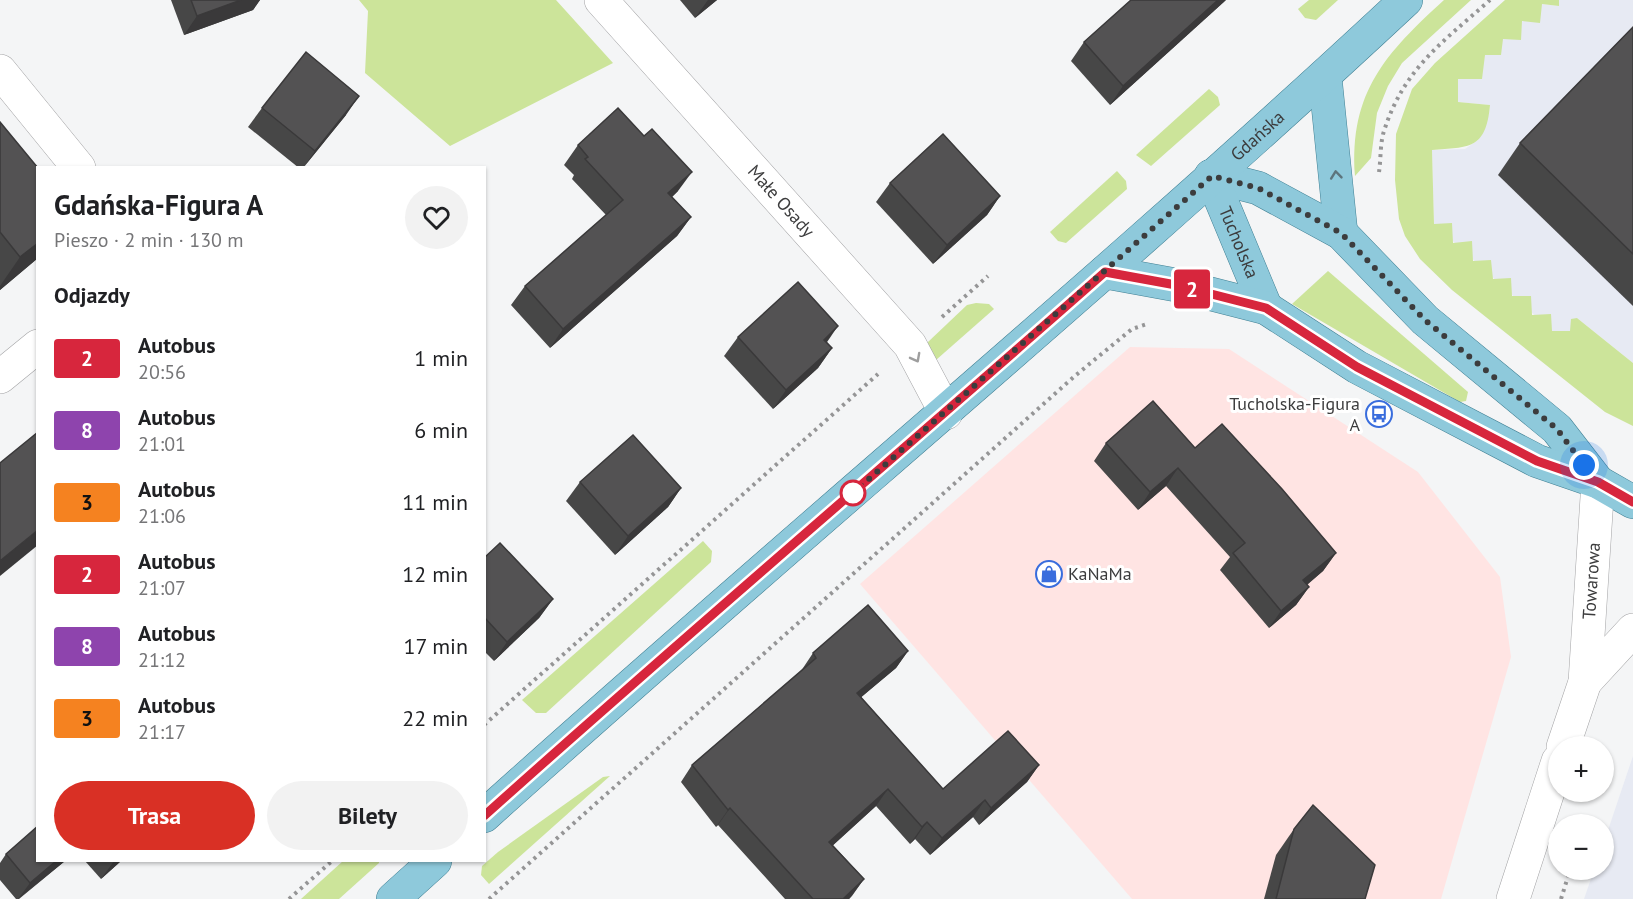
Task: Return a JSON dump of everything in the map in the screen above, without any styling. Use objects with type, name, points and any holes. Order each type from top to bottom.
[{"type":"main road","name":"Gdańska","points":[[486,814],[612,701],[946,413],[1325,76],[1406,0]]},
{"type":"main road","points":[[1325,76],[1341,233]]},
{"type":"main road","name":"Tucholska","points":[[1212,176],[1258,188],[1341,233],[1425,320],[1557,429],[1598,482]]},
{"type":"main road","name":"Tucholska","points":[[1212,176],[1266,308]]},
{"type":"main road","name":"Tucholska","points":[[1105,272],[1176,285],[1266,308],[1357,367],[1537,461],[1598,482],[1633,502]]},
{"type":"main road","points":[[393,899],[434,862]]},
{"type":"street","name":"Małe Osady","points":[[601,0],[909,345],[946,413]]},
{"type":"street","points":[[0,71],[77,166]]},
{"type":"street","points":[[0,377],[36,348]]},
{"type":"street","name":"Towarowa","points":[[1567,736],[1585,682],[1598,482]]},
{"type":"street","name":"Towarowa","points":[[1585,682],[1633,630]]},
{"type":"street","points":[[1513,899],[1548,792]]},
{"type":"path","points":[[1379,177],[1384,132],[1407,80],[1438,45],[1490,0]]},
{"type":"path","points":[[939,320],[988,276]]},
{"type":"path","points":[[489,899],[1076,375],[1132,329],[1153,322]]},
{"type":"path","points":[[486,723],[881,371]]},
{"type":"path","points":[[289,899],[331,862]]},
{"type":"path","points":[[1561,899],[1567,880]]},
{"type":"shaded area","points":[[1559,0],[1633,0],[1633,363],[1577,318],[1571,331],[1552,331],[1434,224],[1432,150],[1465,149],[1478,140],[1489,114],[1490,105],[1458,102],[1458,79],[1542,4],[1559,6]]},
{"type":"shaded area","points":[[1130,347],[1229,349],[1418,472],[1500,577],[1511,657],[1441,899],[1132,899],[860,584]]},
{"type":"shaded area","points":[[1633,756],[1633,899],[1584,899],[1591,880],[1614,880],[1613,814]]},
{"type":"green space","points":[[359,0],[556,0],[613,63],[450,146],[365,73],[368,11]]},
{"type":"green space","points":[[1309,0],[1338,0],[1316,20],[1305,18],[1298,9]]},
{"type":"green space","points":[[1444,0],[1471,0],[1402,63],[1388,86],[1377,113],[1371,158],[1355,176],[1358,121],[1365,97],[1389,57],[1423,19]]},
{"type":"green space","points":[[1505,0],[1559,0],[1559,6],[1542,4],[1540,23],[1522,21],[1521,40],[1503,39],[1501,55],[1485,55],[1482,79],[1458,79],[1458,102],[1490,105],[1488,120],[1480,138],[1473,143],[1456,148],[1432,150],[1434,224],[1452,223],[1453,243],[1472,241],[1473,261],[1491,260],[1493,279],[1511,278],[1512,296],[1531,296],[1532,315],[1551,314],[1552,331],[1570,331],[1571,319],[1577,318],[1633,363],[1633,426],[1605,412],[1452,290],[1420,259],[1405,236],[1399,219],[1395,180],[1396,134],[1412,89],[1435,63]]},
{"type":"green space","points":[[1209,89],[1218,97],[1220,105],[1151,166],[1136,155]]},
{"type":"green space","points":[[1117,171],[1126,181],[1127,189],[1066,243],[1058,241],[1050,232]]},
{"type":"green space","points":[[1328,271],[1468,392],[1466,401],[1460,402],[1292,304]]},
{"type":"green space","points":[[989,304],[994,309],[936,360],[929,359],[928,342],[967,305]]},
{"type":"green space","points":[[703,541],[712,551],[711,562],[546,713],[536,713],[522,700]]},
{"type":"green space","points":[[610,776],[489,884],[481,875],[482,866],[498,852],[603,777]]},
{"type":"green space","points":[[342,862],[379,862],[339,899],[301,899]]},
{"type":"building","points":[[191,0],[241,0],[197,16]]},
{"type":"building","points":[[1131,0],[1218,0],[1123,86],[1084,42]]},
{"type":"building","points":[[1633,27],[1633,254],[1520,143]]},
{"type":"building","points":[[306,52],[359,96],[315,151],[262,108]]},
{"type":"building","points":[[618,108],[644,136],[652,129],[692,172],[668,193],[691,217],[563,329],[525,286],[623,200],[585,159],[588,157],[578,145]]},
{"type":"building","points":[[0,122],[36,166],[36,245],[20,257],[0,232]]},
{"type":"building","points":[[943,134],[1000,196],[947,245],[890,183]]},
{"type":"building","points":[[798,282],[838,326],[824,340],[832,348],[786,390],[738,337]]},
{"type":"building","points":[[1153,401],[1195,448],[1222,424],[1282,489],[1336,553],[1303,580],[1309,587],[1281,611],[1233,553],[1245,543],[1178,468],[1150,492],[1106,443]]},
{"type":"building","points":[[36,434],[36,532],[0,561],[0,463]]},
{"type":"building","points":[[633,435],[681,488],[628,536],[580,482]]},
{"type":"building","points":[[500,543],[553,599],[507,642],[486,619],[486,556]]},
{"type":"building","points":[[868,605],[908,651],[857,693],[943,789],[1008,731],[1039,765],[991,808],[985,800],[942,838],[927,822],[922,827],[888,789],[829,842],[864,879],[843,899],[813,899],[730,808],[728,810],[692,765],[816,658],[813,653]]},
{"type":"building","points":[[1313,805],[1375,865],[1365,899],[1276,899],[1294,829]]},
{"type":"building","points":[[36,828],[36,862],[55,862],[30,883],[6,854]]},
{"type":"bus line","name":"2","points":[[486,814],[612,701],[935,423],[1105,272],[1176,285],[1266,308],[1357,367],[1537,461],[1598,482],[1633,502]]},
{"type":"place","name":"Tucholska-Figura A","points":[[1379,414]]},
{"type":"place","name":"KaNaMa","points":[[1049,574]]},
{"type":"route","points":[[853,493],[1212,176],[1258,188],[1341,233],[1425,320],[1557,429],[1584,465]]}]
